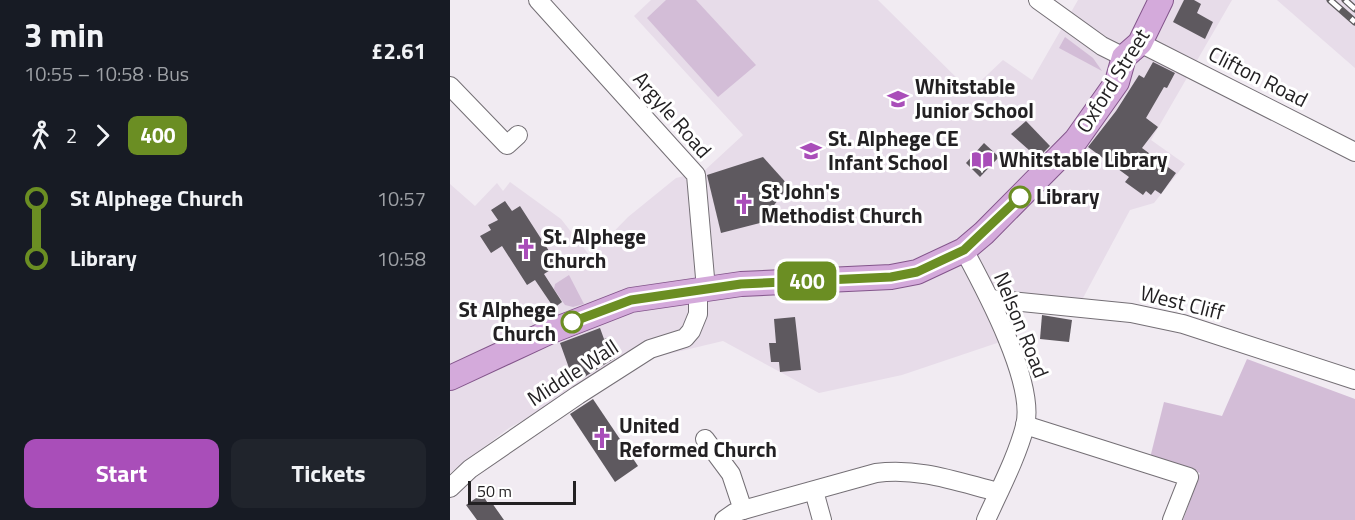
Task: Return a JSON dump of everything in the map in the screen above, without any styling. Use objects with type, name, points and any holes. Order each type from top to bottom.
[{"type":"main road","name":"Oxford Street","points":[[450,378],[604,309],[631,300],[741,284],[891,277],[927,268],[964,250],[984,233],[1076,140],[1117,82],[1132,50],[1161,0]]},
{"type":"street","name":"Argyle Road","points":[[538,0],[696,175],[702,289]]},
{"type":"street","name":"Clifton Road","points":[[1038,0],[1077,30],[1132,50],[1355,152]]},
{"type":"street","points":[[450,86],[507,145],[518,135]]},
{"type":"street","name":"Nelson Road","points":[[964,250],[991,300],[1020,376],[1026,401],[1025,425],[987,520]]},
{"type":"street","name":"Middle Wall","points":[[450,488],[470,469],[586,390],[650,350],[685,338],[691,331],[698,314],[702,289]]},
{"type":"street","name":"West Cliff","points":[[991,300],[1131,313],[1183,324],[1355,380]]},
{"type":"street","points":[[1025,425],[1189,477],[1172,520]]},
{"type":"street","points":[[705,439],[731,474],[743,510]]},
{"type":"street","points":[[724,520],[743,510],[876,473],[897,470],[998,492]]},
{"type":"street","points":[[814,491],[822,520]]},
{"type":"shaded area","points":[[651,0],[878,0],[970,91],[1003,60],[1032,80],[1078,0],[1232,0],[1151,140],[1185,164],[1154,203],[1130,210],[1083,298],[992,315],[1003,341],[902,375],[819,393],[723,341],[626,364],[509,428],[450,473],[450,184],[475,206],[497,183],[503,191],[510,182],[561,219],[590,256],[628,217],[676,178],[704,171],[743,135],[634,16]]},
{"type":"shaded area","points":[[666,0],[696,0],[756,65],[718,97],[647,18]]},
{"type":"shaded area","points":[[1277,0],[1355,0],[1355,68]]},
{"type":"shaded area","points":[[1065,37],[1093,58],[1102,71],[1059,48]]},
{"type":"shaded area","points":[[569,275],[584,304],[573,307],[565,305],[554,289],[555,284]]},
{"type":"shaded area","points":[[1247,359],[1355,399],[1355,520],[1183,520],[1200,473],[1150,458],[1164,402],[1222,416]]},
{"type":"building","points":[[1184,0],[1194,0],[1201,4],[1197,13],[1213,22],[1205,39],[1173,22]]},
{"type":"building","points":[[1153,62],[1175,73],[1146,118],[1158,127],[1142,148],[1176,173],[1161,194],[1155,190],[1151,195],[1146,191],[1143,195],[1125,182],[1129,177],[1088,147],[1116,111],[1139,75],[1144,78]]},
{"type":"building","points":[[1026,121],[1050,146],[1038,158],[1011,134]]},
{"type":"building","name":"Whitstable Library","points":[[984,143],[999,157],[980,177],[966,163]]},
{"type":"building","name":"St John's Methodist Church","points":[[763,157],[789,186],[760,223],[721,233],[707,175]]},
{"type":"building","name":"St. Alphege Church","points":[[505,201],[512,211],[520,206],[558,265],[544,274],[562,302],[554,308],[535,280],[527,285],[502,246],[491,253],[480,236],[491,230],[488,225],[498,220],[491,210]]},
{"type":"building","points":[[1042,315],[1072,320],[1069,342],[1040,339]]},
{"type":"building","points":[[795,317],[801,370],[780,372],[779,362],[771,362],[769,343],[776,343],[774,319]]},
{"type":"building","points":[[600,328],[615,358],[578,381],[573,367],[569,368],[560,343]]},
{"type":"building","name":"United Reformed Church","points":[[593,399],[638,466],[615,482],[570,414]]},
{"type":"building","points":[[482,494],[489,505],[492,503],[504,520],[477,520],[466,505]]},
{"type":"railway","points":[[1330,0],[1355,22]]},
{"type":"railway","points":[[1345,0],[1355,9]]},
{"type":"bus line","name":"400","points":[[572,322],[631,300],[741,284],[891,277],[917,272],[964,250],[1020,197]]},
{"type":"place","name":"Whitstable Junior School","points":[[898,99]]},
{"type":"place","name":"St. Alphege CE Infant School","points":[[811,151]]},
{"type":"place","name":"Whitstable Library","points":[[982,160]]},
{"type":"place","name":"Library","points":[[1020,197]]},
{"type":"place","name":"St John's Methodist Church","points":[[744,204]]},
{"type":"place","name":"St. Alphege Church","points":[[526,249]]},
{"type":"place","name":"St Alphege Church","points":[[572,322]]},
{"type":"place","name":"United Reformed Church","points":[[602,438]]}]
